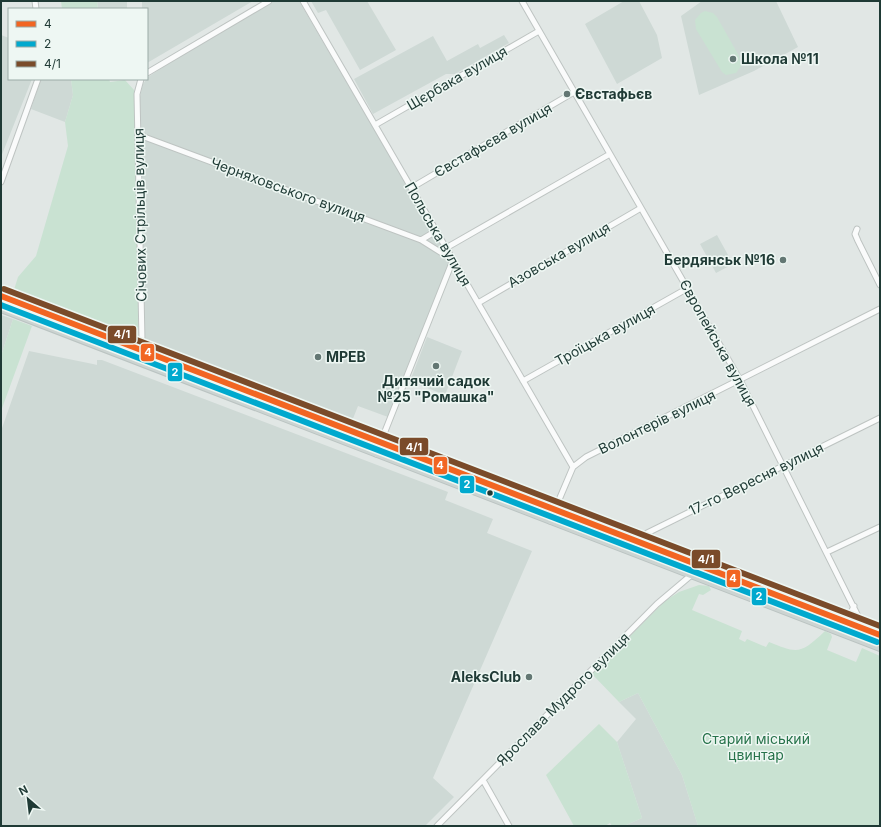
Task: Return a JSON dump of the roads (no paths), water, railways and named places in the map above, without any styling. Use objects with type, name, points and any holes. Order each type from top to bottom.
[{"type":"main road","points":[[1,296],[865,630],[879,634]]},
{"type":"main road","points":[[1,309],[134,359],[880,648]]},
{"type":"street","points":[[148,72],[269,1]]},
{"type":"street","name":"Польська вулиця","points":[[303,1],[573,467]]},
{"type":"street","name":"Європейська вулиця","points":[[522,1],[740,380],[865,630]]},
{"type":"street","name":"Щєрбака вулиця","points":[[375,125],[539,31]]},
{"type":"street","points":[[1,182],[38,80]]},
{"type":"street","name":"Січових Стрільців вулиця","points":[[134,359],[142,341],[137,94],[140,80]]},
{"type":"street","name":"Євстафьєва вулиця","points":[[411,188],[574,92]]},
{"type":"street","name":"Черняховського вулиця","points":[[139,135],[421,240],[453,260]]},
{"type":"street","points":[[446,248],[610,154]]},
{"type":"street","name":"Азовська вулиця","points":[[478,303],[641,208]]},
{"type":"street","points":[[857,229],[855,234],[880,285]]},
{"type":"street","points":[[421,240],[436,232]]},
{"type":"street","points":[[376,454],[453,260]]},
{"type":"street","name":"Троїцька вулиця","points":[[523,381],[688,288]]},
{"type":"street","name":"Волонтерів вулиця","points":[[573,467],[586,457],[880,309]]},
{"type":"street","name":"17-го Вересня вулиця","points":[[633,540],[880,418]]},
{"type":"street","points":[[550,521],[573,467]]},
{"type":"street","points":[[827,552],[880,526]]},
{"type":"street","name":"Ярослава Мудрого вулиця","points":[[436,826],[657,604],[702,566]]},
{"type":"street","points":[[841,620],[850,615],[854,606]]},
{"type":"street","points":[[861,640],[865,630]]},
{"type":"street","points":[[872,644],[879,634]]},
{"type":"street","points":[[483,780],[509,826]]},
{"type":"place","name":"Школа №11","points":[[733,59]]},
{"type":"place","name":"Євстафьєв","points":[[567,94]]},
{"type":"place","name":"Бердянськ №16","points":[[783,260]]},
{"type":"place","name":"МРЕВ","points":[[318,357]]},
{"type":"place","name":"Дитячий садок №25 \"Ромашка\"","points":[[436,366]]},
{"type":"place","name":"AleksClub","points":[[529,677]]},
{"type":"park label","name":"Старий міський цвинтар","points":[[756,748]]}]
